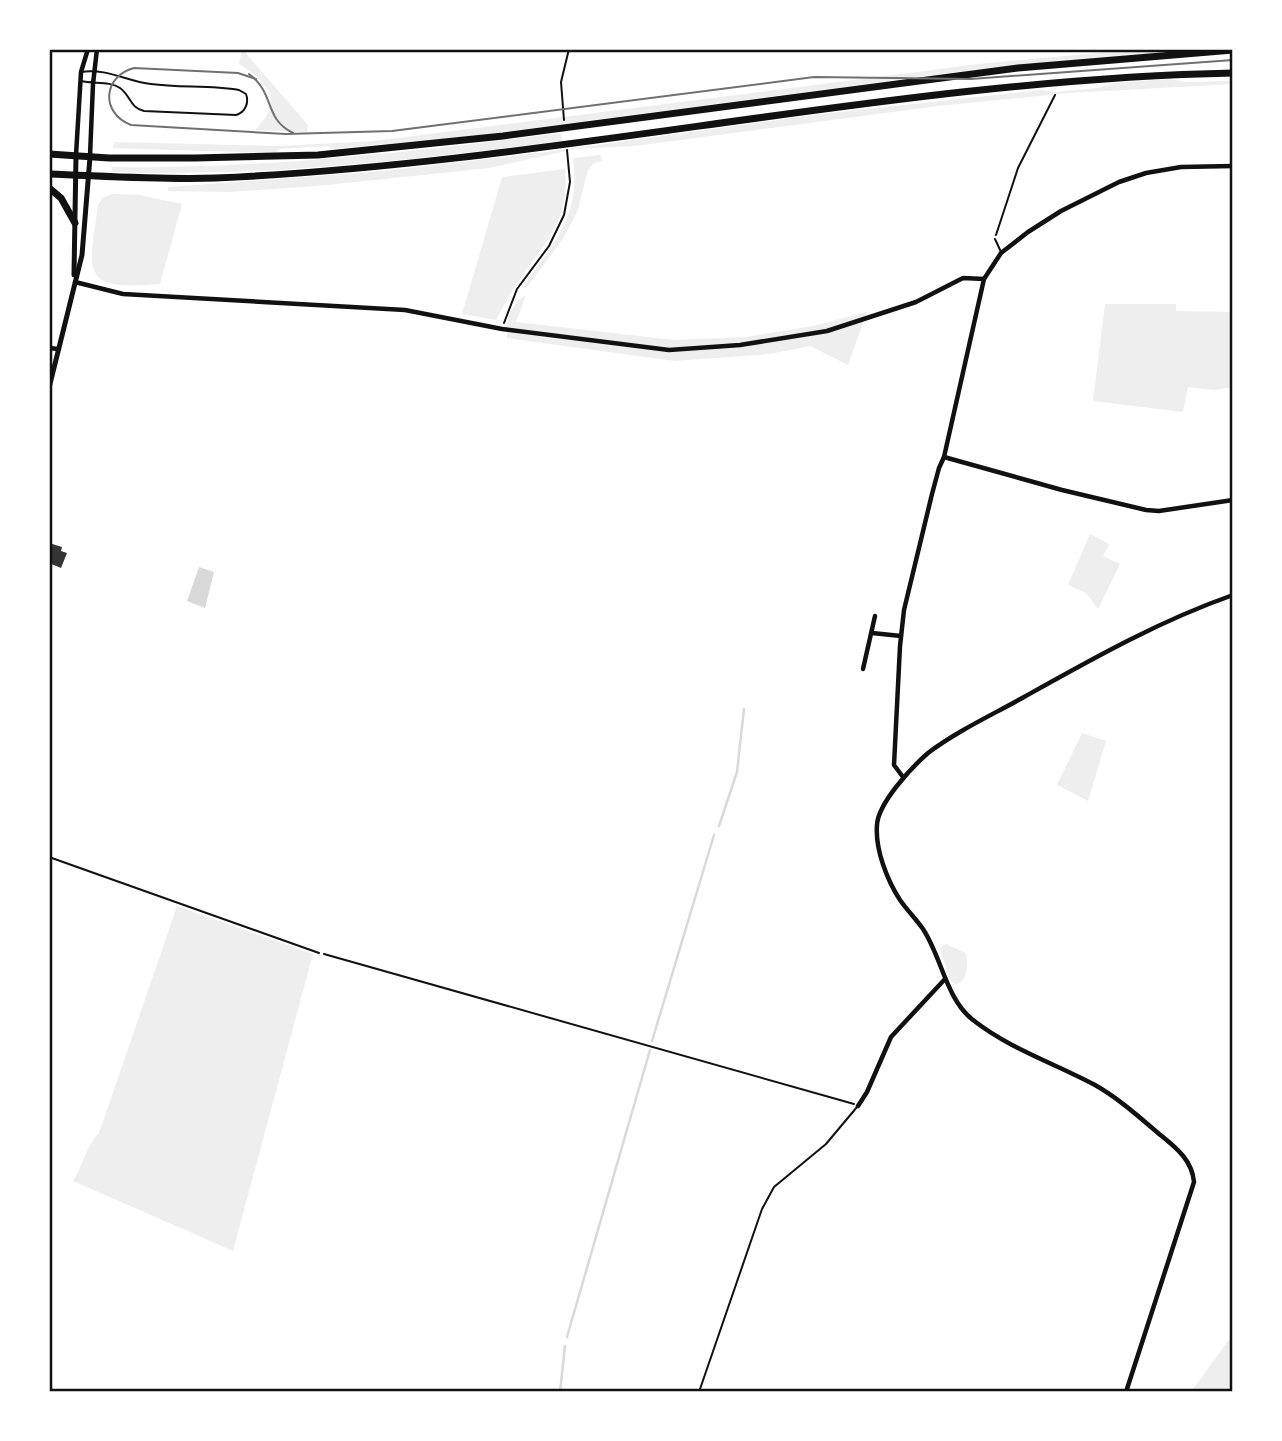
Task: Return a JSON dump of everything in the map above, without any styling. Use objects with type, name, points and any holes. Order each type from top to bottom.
[{"type":"main road","points":[[49,154],[90,157],[241,158],[330,154],[503,136],[1018,68],[1233,50]]},
{"type":"main road","points":[[49,174],[213,178],[371,167],[501,153],[948,94],[1146,76],[1233,73]]},
{"type":"main road","points":[[49,188],[61,198],[75,223]]},
{"type":"street","points":[[74,282],[80,81],[88,49]]},
{"type":"street","points":[[49,388],[82,255],[97,49]]},
{"type":"street","points":[[903,777],[894,765],[901,636],[910,581],[944,457],[984,279],[1000,255],[1028,232],[1061,211],[1119,182],[1146,173],[1181,167],[1233,166]]},
{"type":"street","points":[[74,282],[123,294],[405,310],[502,329],[652,349],[740,345],[827,331],[915,302],[963,278],[984,279]]},
{"type":"street","points":[[49,348],[58,349]]},
{"type":"street","points":[[944,457],[1146,510],[1233,500]]},
{"type":"street","points":[[1126,1392],[1194,1182],[1191,1166],[1186,1158],[1131,1110],[1096,1086],[997,1037],[970,1018],[953,996],[933,947],[922,928],[899,899],[887,875],[879,849],[876,824],[903,777],[944,743],[1158,624],[1233,595]]},
{"type":"street","points":[[863,669],[875,616]]},
{"type":"street","points":[[872,633],[901,636]]},
{"type":"street","points":[[858,1105],[867,1092],[891,1037],[945,979]]},
{"type":"lane","points":[[80,81],[109,83],[119,87],[133,106],[144,111],[236,115],[244,110],[247,101],[246,94],[239,90],[147,84],[105,71],[81,72]]},
{"type":"lane","points":[[995,239],[1000,255]]},
{"type":"lane","points":[[49,857],[319,953]]},
{"type":"lane","points":[[699,1392],[762,1209],[774,1187],[826,1144],[858,1105]]},
{"type":"path","points":[[561,100],[563,68],[569,49]]},
{"type":"path","points":[[995,239],[1018,168],[1055,95]]},
{"type":"path","points":[[502,329],[517,289],[558,231],[568,198],[569,168]]},
{"type":"path","points":[[319,953],[858,1105]]},
{"type":"shaded area","points":[[242,49],[308,125],[307,132],[255,130],[269,110],[271,101],[265,85],[239,64]]},
{"type":"shaded area","points":[[1142,49],[1203,49],[986,68],[473,136],[331,149],[328,146],[279,149],[276,153],[113,148],[114,142],[279,146],[374,141],[987,63]]},
{"type":"shaded area","points":[[1169,79],[1185,82],[1233,81],[1233,84],[1069,93],[938,106],[635,146],[575,149],[489,168],[318,186],[230,192],[168,191],[168,187],[384,171],[539,153],[821,114]]},
{"type":"shaded area","points":[[561,133],[562,141],[337,166],[225,172],[112,172],[112,167],[224,165],[337,158]]},
{"type":"shaded area","points":[[600,155],[603,161],[594,163],[588,170],[578,210],[563,239],[527,287],[523,287],[555,242],[569,213],[573,197],[573,158]]},
{"type":"shaded area","points":[[565,169],[563,205],[558,220],[496,320],[462,314],[502,177]]},
{"type":"shaded area","points":[[112,194],[139,195],[182,204],[160,284],[114,284],[102,280],[95,272],[92,247],[98,205],[103,198]]},
{"type":"shaded area","points":[[526,295],[516,322],[674,340],[746,337],[813,326],[867,312],[848,365],[810,346],[770,354],[675,361],[507,338],[510,314],[516,303]]},
{"type":"shaded area","points":[[1105,304],[1176,304],[1176,311],[1233,312],[1233,387],[1215,390],[1188,387],[1183,412],[1093,401]]},
{"type":"shaded area","points":[[1090,534],[1109,544],[1103,556],[1120,564],[1098,609],[1086,593],[1068,585]]},
{"type":"shaded area","points":[[199,567],[214,572],[205,608],[187,601]]},
{"type":"shaded area","points":[[1082,733],[1106,741],[1088,801],[1057,785]]},
{"type":"shaded area","points":[[177,906],[313,954],[233,1251],[73,1181],[91,1143],[99,1133]]},
{"type":"shaded area","points":[[946,944],[966,953],[965,977],[959,983],[955,984],[950,980],[940,948]]},
{"type":"shaded area","points":[[1233,1334],[1233,1392],[1191,1392]]},
{"type":"building","points":[[49,543],[62,547],[61,551],[67,553],[61,568],[49,563]]},
{"type":"waterway","points":[[719,826],[737,772],[744,709]]},
{"type":"waterway","points":[[652,1041],[714,835]]},
{"type":"waterway","points":[[567,1337],[650,1050]]},
{"type":"waterway","points":[[560,1392],[565,1346]]},
{"type":"tram line","points":[[256,79],[238,73],[134,68],[124,72],[111,86],[110,104],[114,112],[131,125],[286,134],[392,131],[814,77],[971,79],[1233,60]]},
{"type":"tram line","points":[[249,74],[263,90],[277,120],[293,133]]}]
